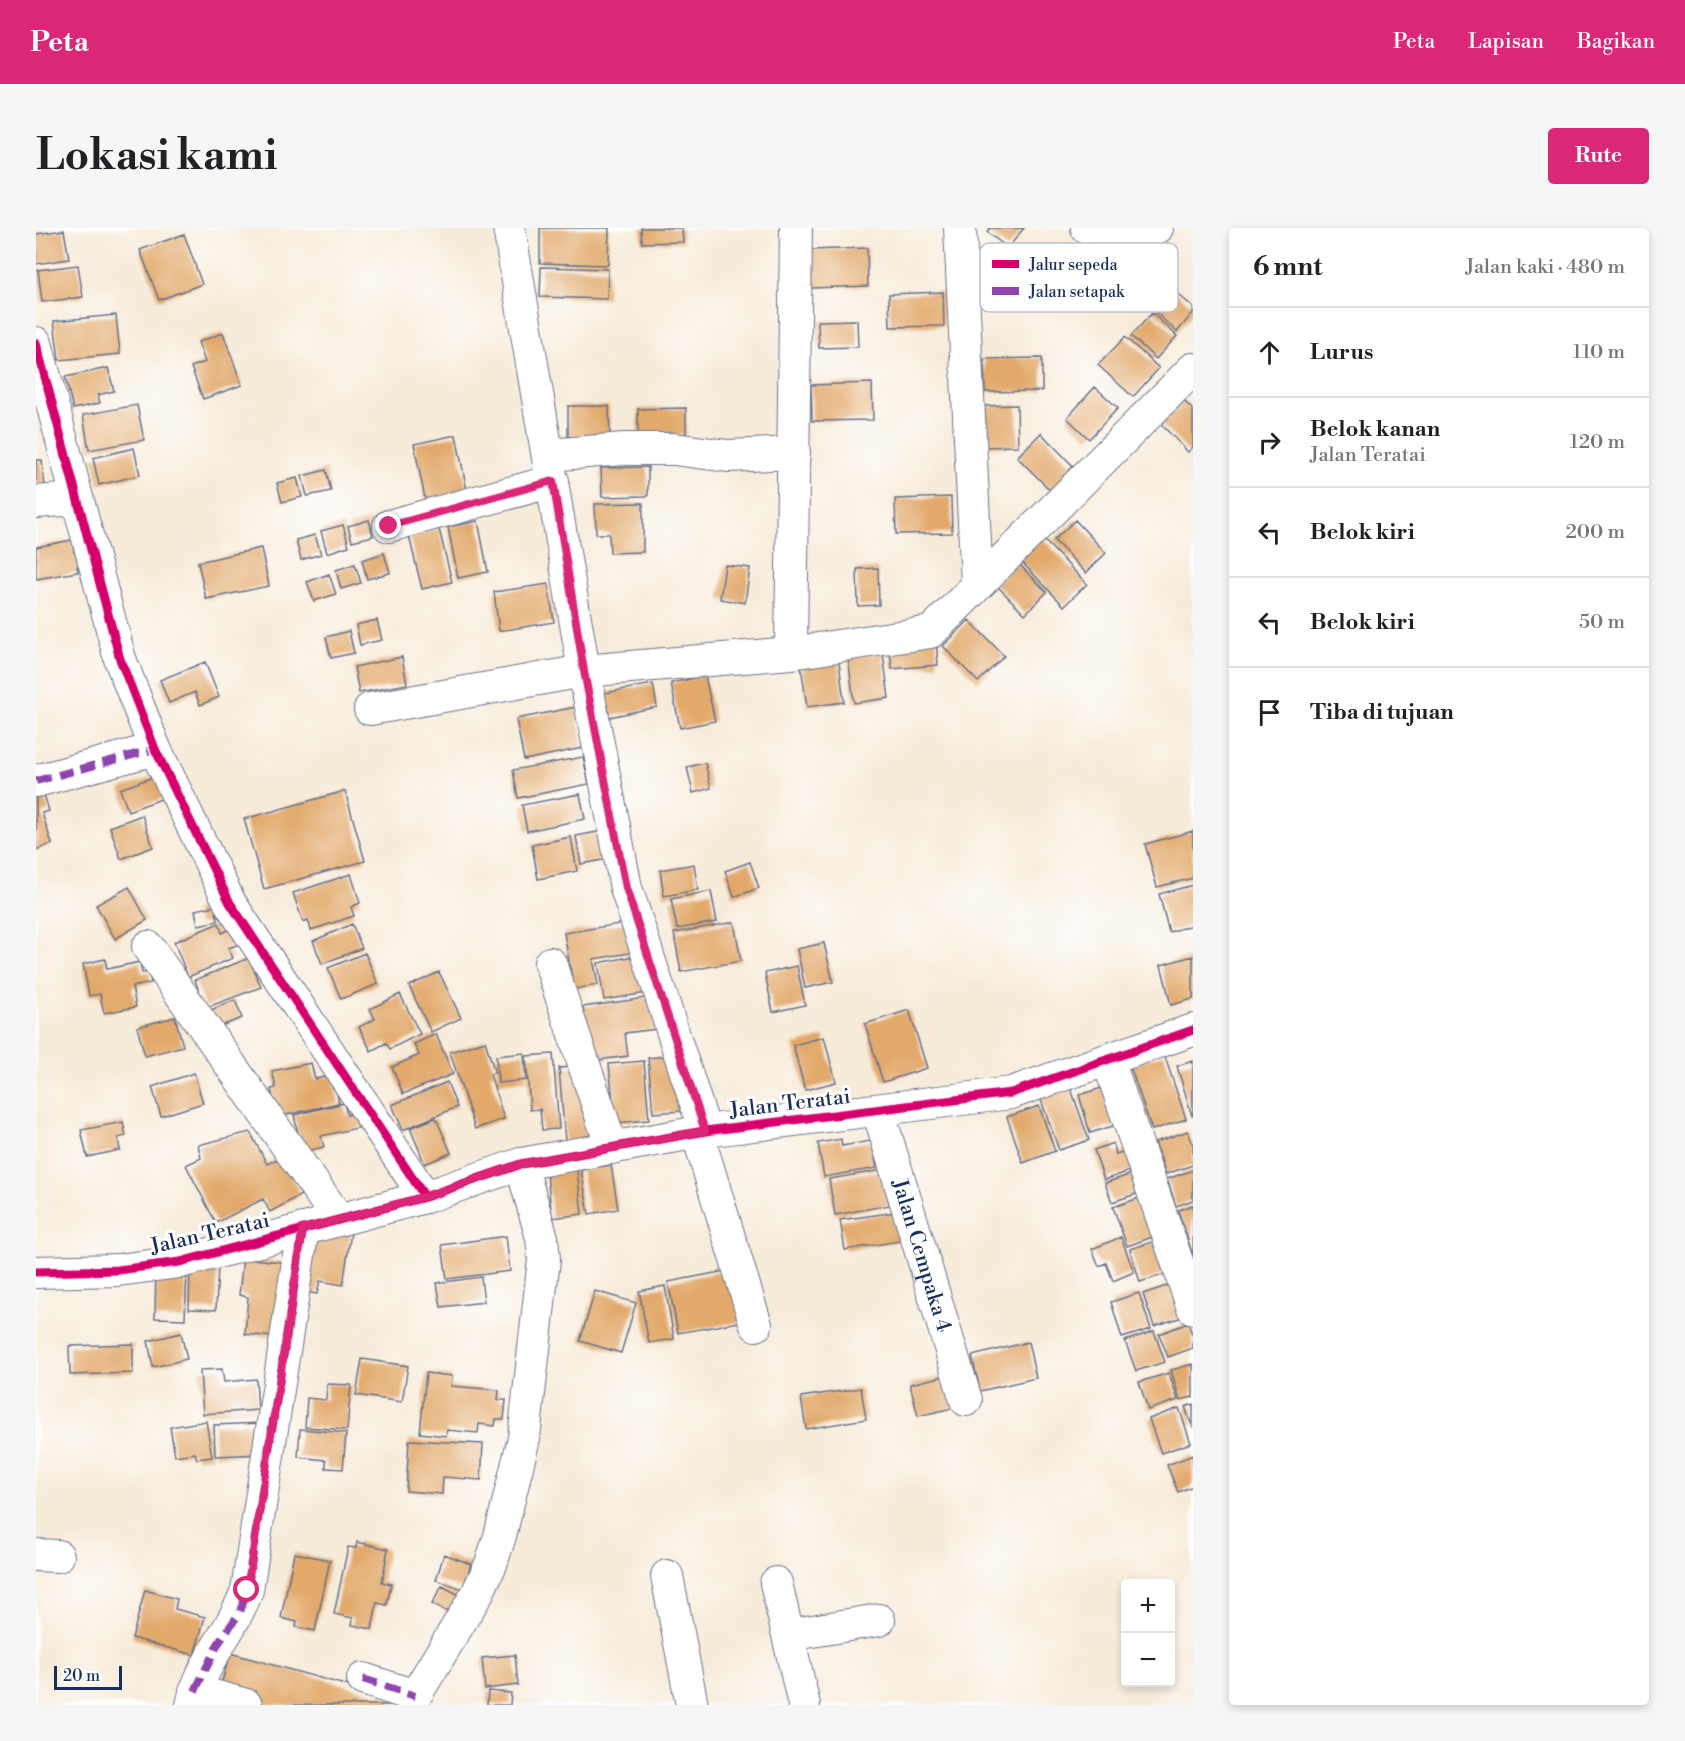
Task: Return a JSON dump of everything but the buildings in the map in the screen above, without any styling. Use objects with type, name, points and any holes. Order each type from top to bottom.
[{"type":"street","points":[[509,228],[584,671],[626,888],[701,1131],[756,1325]]},
{"type":"street","points":[[791,653],[796,228]]},
{"type":"street","points":[[960,228],[977,585]]},
{"type":"street","points":[[1087,228],[1096,236],[1113,241],[1157,228]]},
{"type":"street","points":[[36,343],[120,659],[155,749],[230,903],[424,1197]]},
{"type":"street","points":[[370,709],[584,671],[791,653],[931,632],[1193,369]]},
{"type":"street","points":[[389,526],[550,468],[634,449],[674,449],[728,456],[794,453]]},
{"type":"street","points":[[36,502],[76,500]]},
{"type":"street","points":[[36,781],[155,749]]},
{"type":"street","points":[[148,948],[339,1220]]},
{"type":"street","points":[[550,963],[612,1148]]},
{"type":"street","name":"Jalan Teratai","points":[[36,1272],[118,1270],[180,1262],[424,1197],[521,1164],[701,1131],[1011,1093],[1193,1030]]},
{"type":"street","points":[[1108,1060],[1193,1308]]},
{"type":"street","name":"Jalan Cempaka 4","points":[[878,1110],[966,1400]]},
{"type":"street","points":[[363,1679],[414,1701],[465,1616],[491,1564],[524,1438],[544,1259],[542,1238],[521,1164]]},
{"type":"street","points":[[246,1705],[193,1698],[218,1644],[240,1612],[247,1590],[303,1229]]},
{"type":"street","points":[[667,1576],[692,1705]]},
{"type":"street","points":[[776,1583],[804,1705]]},
{"type":"street","points":[[788,1635],[879,1620]]},
{"type":"marked path","points":[[36,781],[155,749]]},
{"type":"marked path","points":[[195,1691],[218,1644],[240,1612],[247,1590],[303,1229]]},
{"type":"marked path","points":[[363,1679],[415,1696]]},
{"type":"cycle path","points":[[36,343],[120,659],[155,749],[230,903],[425,1197]]},
{"type":"cycle path","points":[[36,1272],[118,1270],[180,1262],[425,1197],[521,1164],[705,1131],[1011,1093],[1193,1030]]},
{"type":"route","points":[[247,1590],[303,1229],[424,1197],[521,1164],[705,1131],[626,888],[584,671],[553,481],[389,526]]}]
